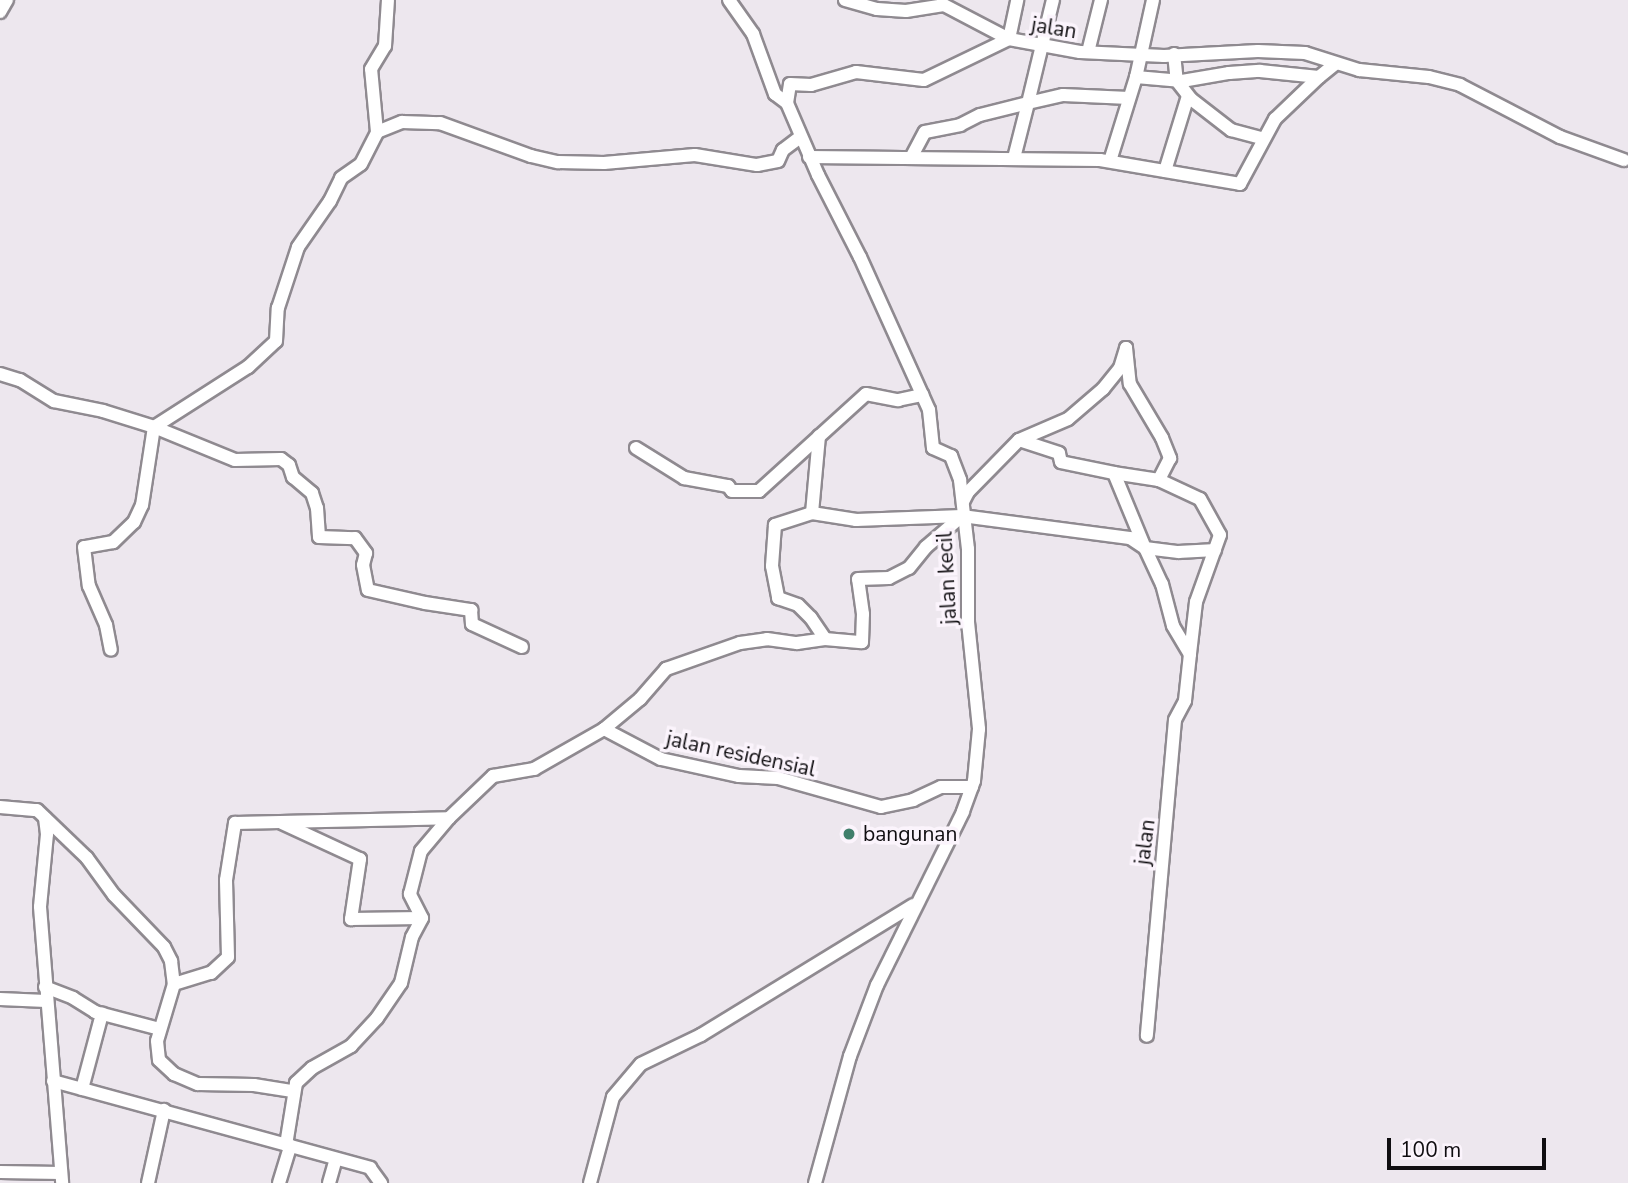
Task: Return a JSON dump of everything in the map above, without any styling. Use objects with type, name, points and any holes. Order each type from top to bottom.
[{"type":"street","points":[[0,12],[7,0]]},
{"type":"street","points":[[111,650],[106,625],[89,586],[84,547],[113,542],[134,522],[142,505],[154,427],[248,367],[276,341],[278,309],[298,247],[331,201],[341,178],[360,164],[377,132],[371,69],[384,46],[388,0]]},
{"type":"street","name":"jalan kecil","points":[[729,0],[753,34],[775,94],[787,103],[809,157],[860,257],[929,410],[933,448],[951,456],[960,480],[962,516],[968,549],[968,622],[979,729],[972,787],[963,812],[914,905],[877,985],[850,1056],[815,1183]]},
{"type":"street","points":[[846,0],[877,9],[906,11],[944,5],[1009,39],[1017,0]]},
{"type":"street","points":[[1014,158],[1053,0]]},
{"type":"street","points":[[1088,52],[1101,0]]},
{"type":"street","points":[[1110,161],[1136,77],[1153,0]]},
{"type":"street","name":"jalan","points":[[787,103],[790,84],[811,85],[856,72],[924,80],[1009,39],[1088,52],[1305,53],[1335,64],[1460,85],[1560,137],[1624,160]]},
{"type":"street","points":[[1174,54],[1177,81],[1188,96],[1231,130],[1264,139]]},
{"type":"street","points":[[809,157],[912,156],[1110,161],[1240,184],[1275,119],[1335,64]]},
{"type":"street","points":[[1136,77],[1177,81],[1260,71],[1318,77]]},
{"type":"street","points":[[912,156],[925,132],[960,125],[980,115],[1063,94],[1129,98]]},
{"type":"street","points":[[1165,171],[1188,96]]},
{"type":"street","points":[[377,132],[402,122],[440,123],[531,156],[558,162],[604,163],[695,155],[757,165],[778,160],[783,150],[800,137]]},
{"type":"street","points":[[963,503],[968,492],[1019,440],[1068,419],[1103,389],[1120,368],[1126,348],[1130,384],[1162,438],[1170,458],[1159,480]]},
{"type":"street","points":[[0,374],[20,380],[54,401],[103,411],[154,427],[234,460],[281,459],[289,465],[293,477],[312,493],[317,508],[319,537],[355,538],[366,553],[363,565],[368,590],[471,610],[472,624],[522,647]]},
{"type":"street","points":[[636,448],[684,478],[745,493],[760,491],[866,394],[898,400],[922,395]]},
{"type":"street","points":[[812,513],[819,436]]},
{"type":"street","name":"jalan","points":[[1019,440],[1059,453],[1061,462],[1159,480],[1200,499],[1220,535],[1196,603],[1185,701],[1175,720],[1147,1036]]},
{"type":"street","points":[[1114,473],[1162,584],[1173,626],[1190,654]]},
{"type":"street","points":[[825,639],[798,605],[778,598],[772,566],[775,525],[812,513],[856,520],[962,516],[1130,538],[1145,548],[1179,552],[1215,550]]},
{"type":"street","points":[[422,918],[410,894],[421,851],[449,818],[492,776],[534,769],[604,729],[640,699],[666,669],[740,643],[767,639],[797,643],[825,639],[862,642],[863,614],[858,579],[889,578],[909,568],[926,547],[962,516]]},
{"type":"street","name":"jalan residensial","points":[[604,729],[661,759],[739,776],[778,778],[881,807],[913,800],[942,788],[972,787]]},
{"type":"street","points":[[0,807],[37,810],[87,859],[114,895],[164,947],[171,961],[174,984],[157,1041],[159,1060],[174,1074],[198,1084],[254,1085],[293,1091]]},
{"type":"street","points":[[0,1172],[61,1178],[40,907],[47,834],[45,818]]},
{"type":"street","points":[[174,984],[211,973],[228,957],[226,880],[235,823],[449,818]]},
{"type":"street","points":[[279,822],[360,859],[351,919],[422,918]]},
{"type":"street","points":[[590,1183],[613,1097],[641,1064],[701,1035],[914,905]]},
{"type":"street","points":[[279,1183],[288,1145],[293,1091],[303,1075],[351,1046],[377,1018],[401,983],[412,937],[422,918]]},
{"type":"street","points":[[46,987],[102,1014],[160,1029]]},
{"type":"street","points":[[0,999],[46,1001]]},
{"type":"street","points":[[82,1089],[102,1014]]},
{"type":"street","points":[[53,1082],[370,1168],[381,1183]]},
{"type":"street","points":[[148,1183],[164,1110]]},
{"type":"street","points":[[328,1183],[336,1159]]},
{"type":"place","name":"bangunan","points":[[849,834]]}]
